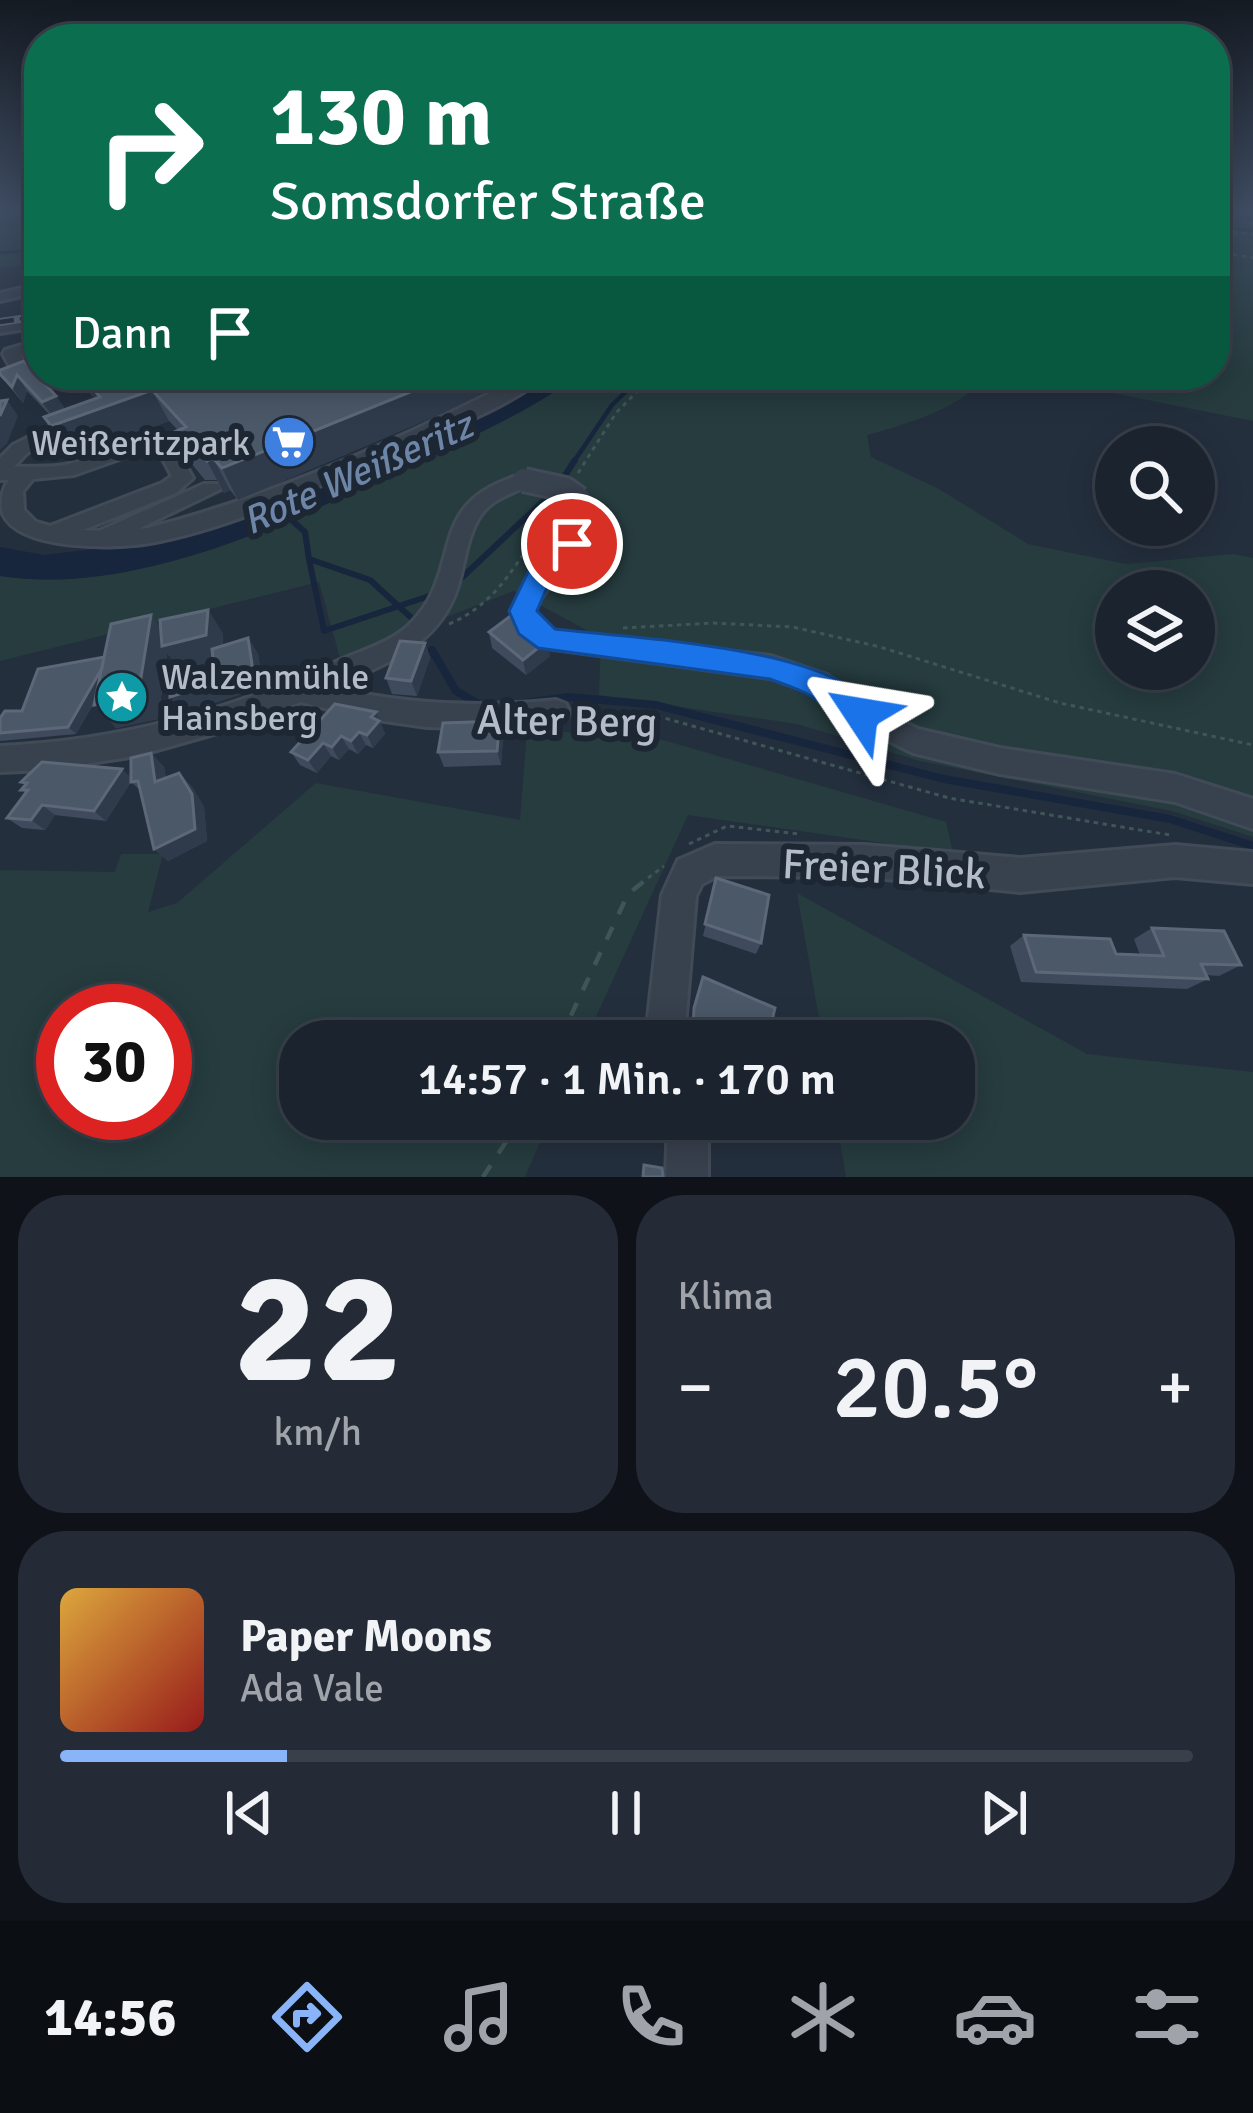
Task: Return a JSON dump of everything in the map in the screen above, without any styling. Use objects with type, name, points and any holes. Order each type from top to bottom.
[{"type":"street","points":[[20,368],[11,354],[24,350]]},
{"type":"street","points":[[26,474],[12,490],[14,512],[28,527],[96,539],[148,536],[242,512],[454,420],[510,390]]},
{"type":"street","points":[[0,472],[20,449],[105,406]]},
{"type":"street","points":[[0,472],[67,471],[146,441],[162,440],[180,464],[183,478],[169,488],[51,534]]},
{"type":"street","points":[[0,759],[57,758],[147,744],[300,690],[413,636],[442,600],[466,516],[496,486],[524,480],[566,489],[587,522],[572,544],[540,573],[523,611],[529,626],[548,640],[771,667],[817,683],[861,714],[913,740],[1000,761],[1175,788],[1253,814]]},
{"type":"street","points":[[96,539],[211,489]]},
{"type":"street","name":"Alter Berg","points":[[300,690],[363,707],[436,718],[500,719],[556,712]]},
{"type":"street","name":"Freier Blick","points":[[667,1020],[679,895],[690,872],[715,860],[865,861],[1021,875],[1174,861],[1253,868]]},
{"type":"street","points":[[687,1177],[688,1140]]},
{"type":"path","points":[[442,600],[472,618],[491,598],[543,521],[569,494],[616,413],[638,390]]},
{"type":"path","points":[[575,646],[598,633],[627,627],[793,627],[880,646],[1060,703],[1253,745]]},
{"type":"path","name":"Alter Berg","points":[[556,712],[658,716],[949,798],[1188,841]]},
{"type":"path","points":[[483,1177],[507,1140]]},
{"type":"green space","points":[[1230,266],[1253,266],[1253,421],[1098,390],[1230,390]]},
{"type":"green space","points":[[557,390],[972,390],[949,406],[867,435],[871,457],[939,489],[1028,544],[1126,564],[1233,554],[1253,558],[1253,837],[1172,811],[920,761],[797,724],[599,695],[601,638],[514,591],[340,658],[319,582],[0,661],[0,576],[107,575],[161,564],[269,528],[501,422]]},
{"type":"green space","points":[[527,729],[663,740],[946,822],[953,853],[688,815],[595,1020],[279,1020],[279,1140],[541,1140],[525,1177],[0,1177],[0,870],[115,872],[121,854],[163,854],[148,912],[177,903],[316,783],[520,820]]},
{"type":"green space","points":[[797,893],[1087,1054],[1253,1072],[1253,1177],[846,1177],[840,1140],[975,1140],[975,1020],[819,1020]]},
{"type":"water","name":"Rote Weißeritz","points":[[527,390],[556,390],[476,435],[364,487],[211,550],[104,575],[51,580],[0,576],[0,547],[44,555],[153,542],[491,409]]},
{"type":"building","points":[[24,361],[24,383],[17,375],[12,387],[0,370]]},
{"type":"building","points":[[31,390],[51,390],[56,396],[42,402]]},
{"type":"building","points":[[94,390],[152,390],[51,426],[44,417],[100,397]]},
{"type":"building","points":[[152,390],[415,390],[222,468],[213,458],[207,461],[202,448],[188,448],[174,432],[186,427]]},
{"type":"building","points":[[208,610],[206,635],[162,646],[160,620]]},
{"type":"building","points":[[151,615],[138,696],[94,705],[111,624]]},
{"type":"building","points":[[512,615],[548,640],[523,660],[489,632]]},
{"type":"building","points":[[248,638],[253,671],[170,697],[170,691],[215,676],[212,649]]},
{"type":"building","points":[[400,641],[425,643],[411,681],[386,678]]},
{"type":"building","points":[[104,657],[68,727],[0,733],[5,711],[22,711],[38,669]]},
{"type":"building","points":[[335,704],[376,712],[371,717],[379,721],[367,735],[359,732],[351,741],[341,736],[332,747],[323,743],[308,760],[291,752]]},
{"type":"building","points":[[500,721],[497,751],[438,752],[443,723]]},
{"type":"building","points":[[151,753],[155,782],[179,773],[192,794],[195,829],[154,849],[138,781],[131,782],[131,758]]},
{"type":"building","points":[[42,762],[122,769],[94,811],[42,805],[31,820],[7,818],[28,790],[21,790],[27,783],[21,782]]},
{"type":"building","points":[[716,878],[769,895],[761,943],[705,924]]},
{"type":"building","points":[[1152,928],[1224,931],[1241,965],[1201,964],[1208,979],[1036,972],[1024,935],[1110,939],[1116,954],[1164,956]]},
{"type":"building","points":[[703,977],[775,1008],[772,1020],[694,1020]]},
{"type":"building","points":[[644,1165],[662,1168],[663,1177],[643,1177]]},
{"type":"waterway","points":[[574,461],[628,390]]},
{"type":"waterway","points":[[562,480],[574,461]]},
{"type":"waterway","points":[[455,584],[554,491]]},
{"type":"waterway","name":"Rote Weißeritz","points":[[287,516],[305,532],[309,559]]},
{"type":"waterway","points":[[309,559],[370,580],[399,606]]},
{"type":"waterway","points":[[309,559],[324,631],[399,606]]},
{"type":"waterway","points":[[399,606],[432,595]]},
{"type":"waterway","points":[[399,606],[417,623]]},
{"type":"waterway","points":[[432,650],[456,691],[482,706]]},
{"type":"waterway","points":[[518,704],[569,697],[656,705],[944,779],[1170,819],[1253,846]]},
{"type":"railway","points":[[20,319],[0,322],[24,318]]},
{"type":"place","name":"Weißeritzpark","points":[[289,442]]},
{"type":"place","name":"Walzenmühle Hainsberg","points":[[122,697]]},
{"type":"route","points":[[572,544],[540,573],[523,611],[529,626],[548,640],[771,667],[817,683],[861,714]]}]
